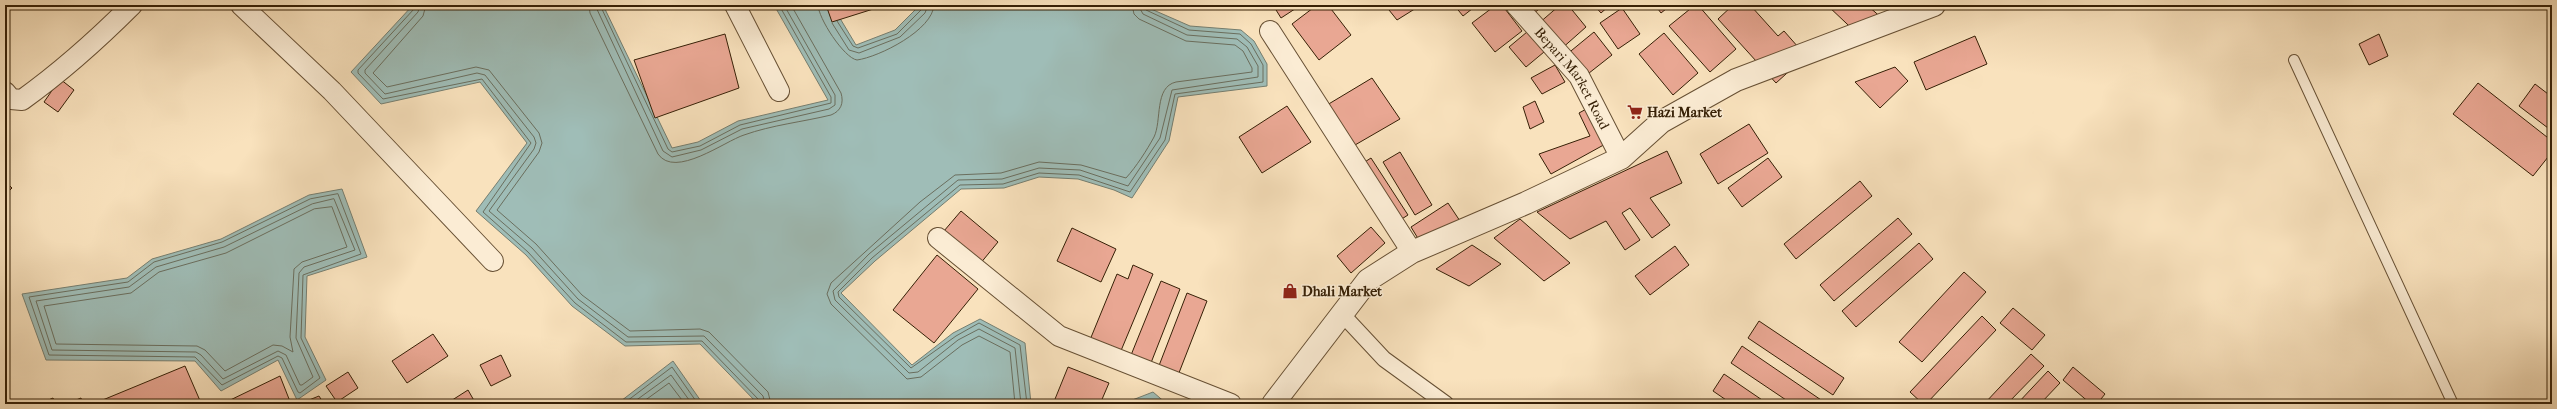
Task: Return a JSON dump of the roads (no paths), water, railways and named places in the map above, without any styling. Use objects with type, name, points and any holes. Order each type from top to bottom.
[{"type":"street","points":[[5,92],[11,99],[22,100],[42,86],[105,32],[132,5]]},
{"type":"street","points":[[240,5],[332,91],[493,261]]},
{"type":"street","points":[[735,5],[779,91]]},
{"type":"street","name":"Bepari Market Road","points":[[1516,5],[1579,76],[1621,158]]},
{"type":"street","points":[[1273,404],[1368,280],[1412,252],[1526,203],[1621,158],[1661,122],[1736,80],[1934,5]]},
{"type":"street","points":[[1270,31],[1412,252]]},
{"type":"street","points":[[938,238],[1060,336],[1231,404]]},
{"type":"street","points":[[1342,314],[1384,360],[1446,404]]},
{"type":"lane","points":[[2294,60],[2452,404]]},
{"type":"water","points":[[413,5],[603,5],[672,148],[698,142],[738,121],[828,100],[774,5],[832,5],[856,45],[895,30],[920,5],[1142,5],[1190,26],[1241,30],[1254,41],[1267,64],[1267,86],[1178,97],[1169,141],[1132,198],[1114,190],[1078,179],[1039,177],[1004,188],[961,189],[875,261],[841,293],[912,365],[953,333],[980,319],[1025,343],[1031,404],[760,404],[757,403],[700,344],[625,346],[572,306],[526,255],[476,211],[527,143],[480,82],[381,104],[351,72]]},
{"type":"water","points":[[342,189],[367,257],[307,276],[305,337],[326,380],[297,400],[278,360],[221,391],[195,361],[46,360],[22,294],[127,278],[152,259],[221,239],[309,195]]},
{"type":"water","points":[[673,361],[703,404],[617,404]]},
{"type":"water","points":[[1153,392],[1167,404],[1122,404]]},
{"type":"place","name":"Hazi Market","points":[[1635,112]]},
{"type":"place","name":"Dhali Market","points":[[1290,291]]}]
